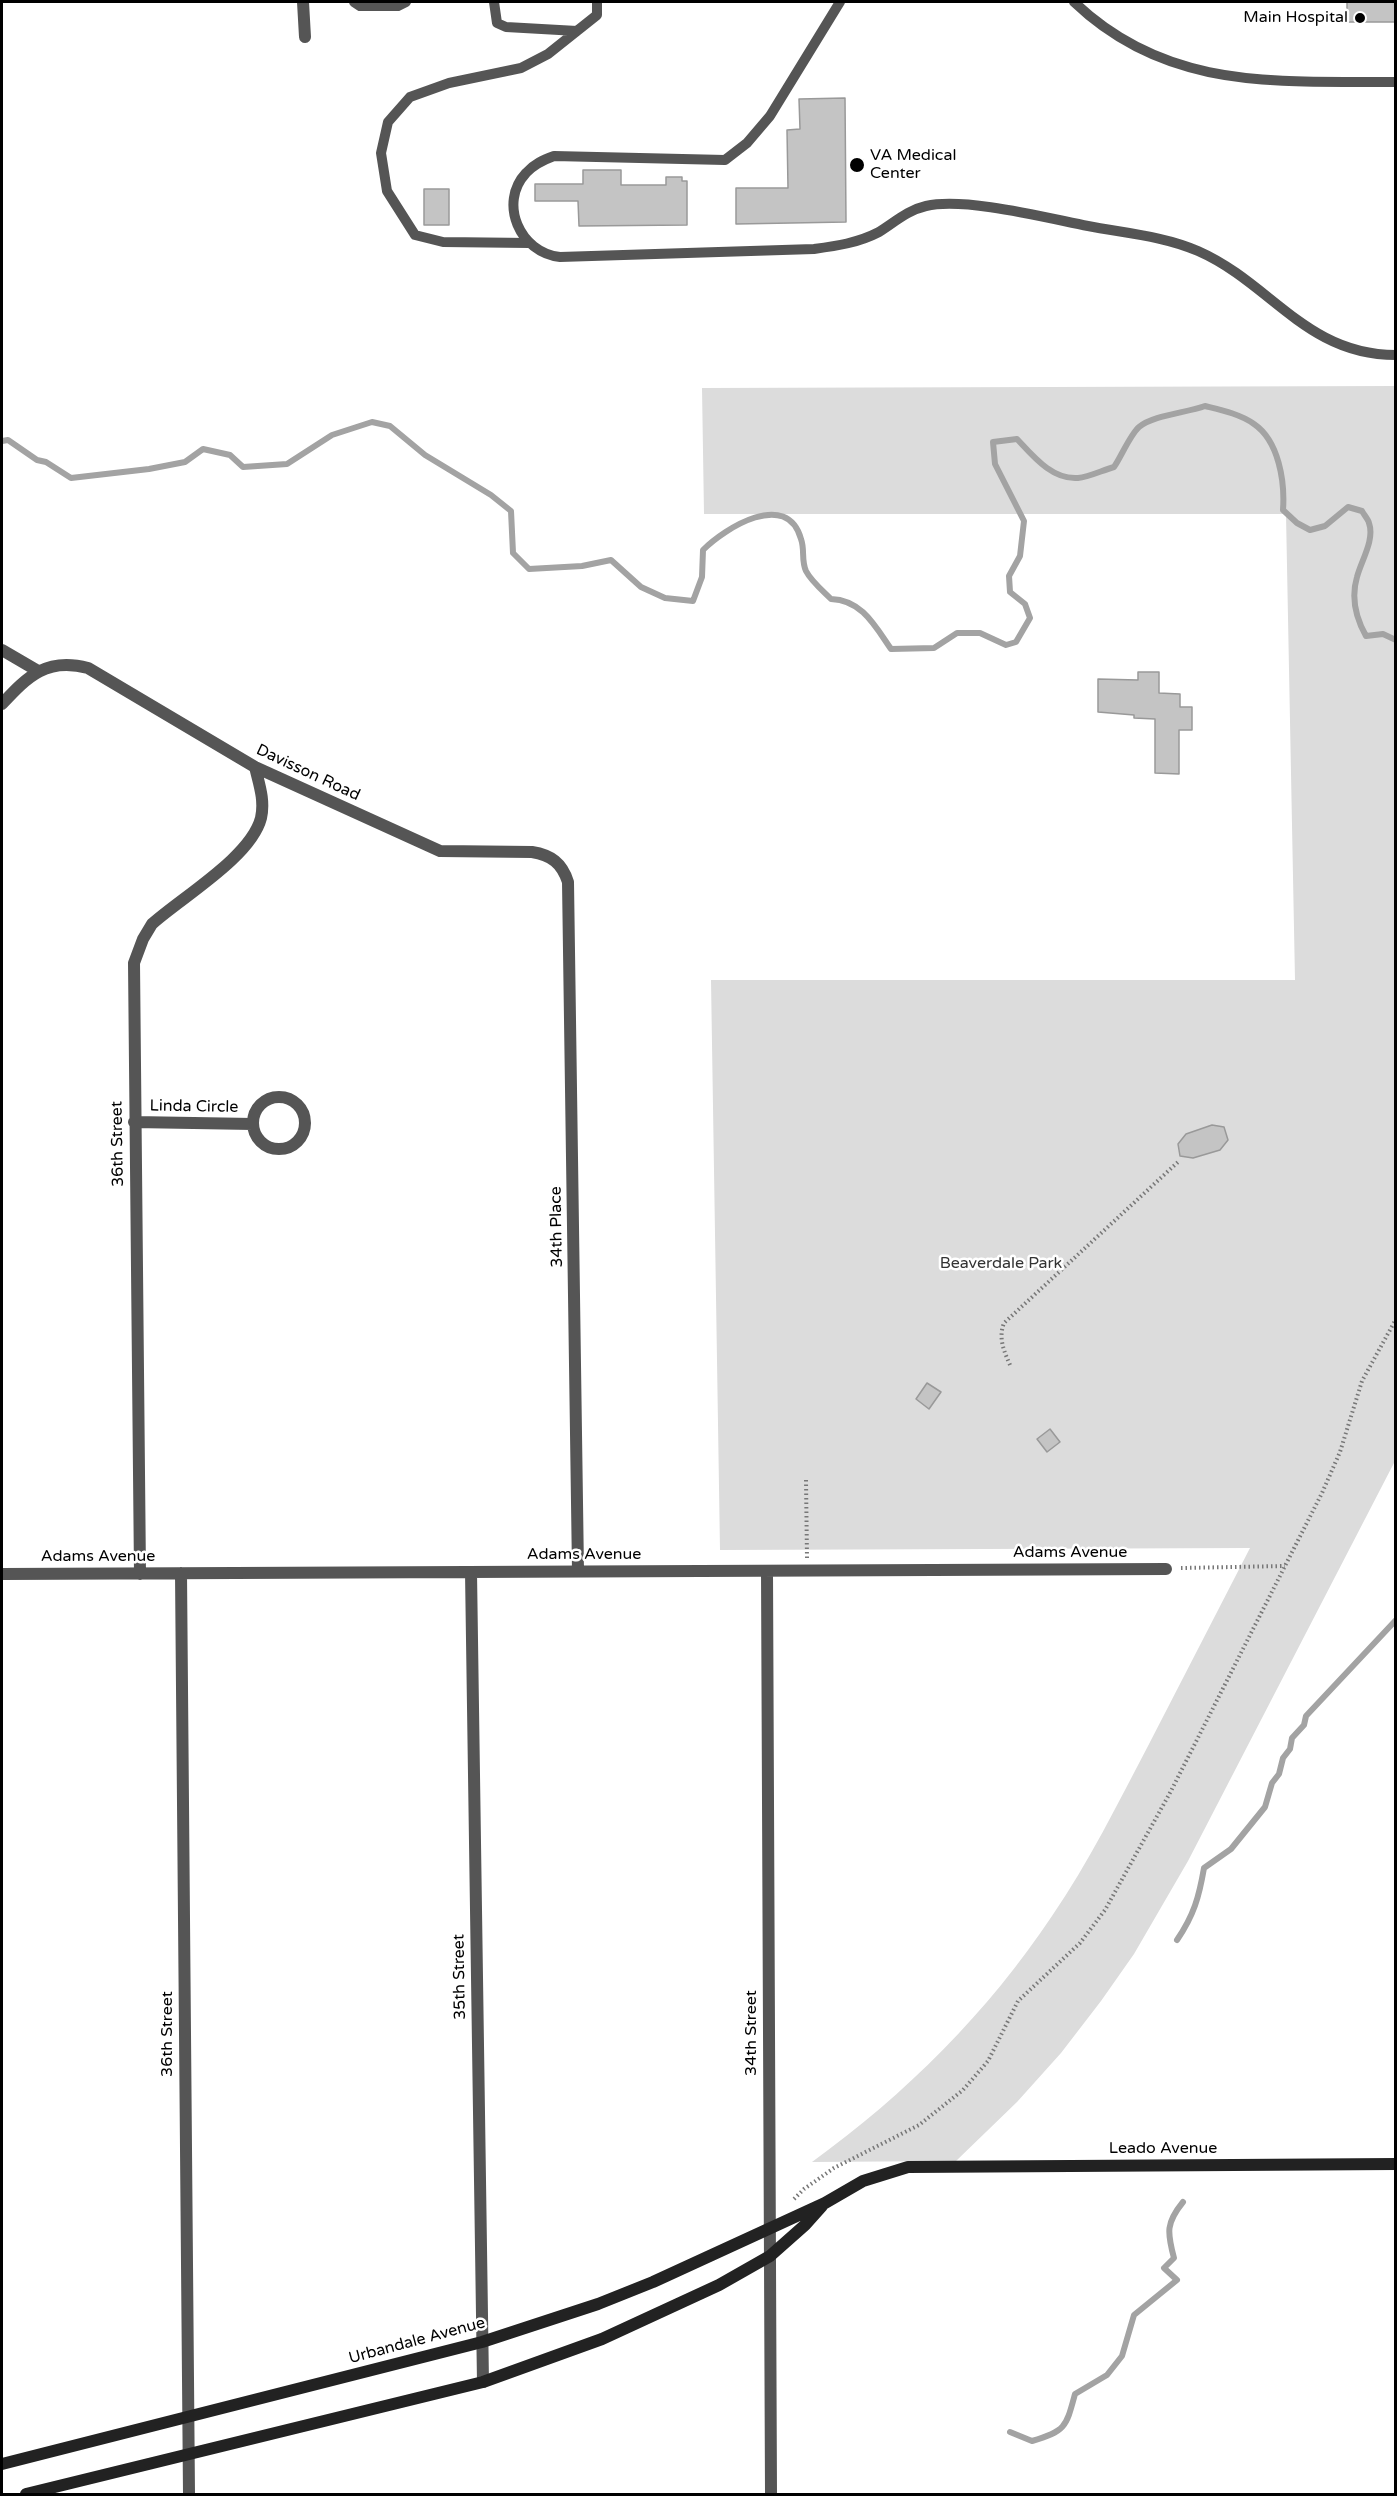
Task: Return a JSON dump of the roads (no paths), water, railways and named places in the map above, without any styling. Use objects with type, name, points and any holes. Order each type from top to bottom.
[{"type":"street","points":[[303,2],[304,37]]},
{"type":"street","points":[[2,650],[38,671]]},
{"type":"street","name":"Davisson Road","points":[[2,704],[23,681],[38,671],[54,665],[75,664],[88,668],[255,767],[440,851],[532,852],[546,855],[556,860],[565,872],[568,882]]},
{"type":"street","name":"36th Street","points":[[140,1574],[133,980],[142,939],[152,924],[236,856],[252,839],[261,818],[262,796],[255,767]]},
{"type":"street","name":"34th Place","points":[[568,882],[578,1571]]},
{"type":"street","name":"Linda Circle","points":[[279,1097],[294,1102],[305,1119],[302,1137],[296,1143],[282,1149],[268,1147],[258,1139],[253,1124],[257,1109],[264,1102],[279,1097]]},
{"type":"street","name":"Linda Circle","points":[[135,1122],[253,1124]]},
{"type":"street","name":"Adams Avenue","points":[[2,1574],[1166,1569]]},
{"type":"street","name":"34th Street","points":[[767,1571],[771,2494]]},
{"type":"street","name":"35th Street","points":[[471,1572],[483,2382]]},
{"type":"street","name":"36th Street","points":[[181,1573],[189,2494]]},
{"type":"street","name":"Leado Avenue","points":[[931,2167],[1395,2164]]},
{"type":"street","name":"Urbandale Avenue","points":[[2,2464],[482,2342],[598,2304],[653,2282],[770,2226],[825,2203],[863,2181],[908,2167],[931,2167]]},
{"type":"street","name":"Urbandale Avenue","points":[[26,2494],[483,2382],[602,2339],[719,2285],[770,2256],[805,2225],[825,2203]]},
{"type":"lane","points":[[354,2],[360,6],[398,6],[406,2]]},
{"type":"lane","points":[[494,2],[497,23],[506,27],[578,31]]},
{"type":"lane","points":[[529,243],[443,242],[415,235],[387,191],[381,153],[388,122],[410,97],[449,83],[521,68],[548,54],[597,15],[597,2]]},
{"type":"lane","points":[[840,2],[770,116],[747,143],[725,160],[554,156],[538,162],[525,174],[517,187],[513,202],[514,216],[520,231],[529,243],[542,252],[560,257],[814,249],[847,245],[878,232],[912,210],[930,205],[963,205],[1168,241],[1199,252],[1233,271],[1312,332],[1343,346],[1381,355],[1395,355]]},
{"type":"lane","points":[[1074,2],[1110,31],[1140,49],[1176,64],[1210,74],[1248,80],[1395,82]]},
{"type":"waterway","points":[[2,441],[8,440],[37,460],[46,462],[71,478],[149,469],[185,462],[203,449],[230,455],[243,467],[287,464],[332,435],[372,422],[390,426],[425,455],[491,495],[511,511],[513,553],[529,569],[582,566],[611,560],[641,587],[665,598],[693,601],[702,577],[703,550],[740,524],[770,515],[783,517],[794,524],[801,539],[808,575],[831,599],[842,600],[859,609],[873,623],[891,649],[934,648],[957,633],[980,633],[1006,645],[1016,642],[1030,618],[1025,604],[1010,592],[1009,576],[1020,556],[1024,521],[995,464],[993,442],[1017,439],[1051,471],[1069,478],[1078,478],[1114,467],[1132,435],[1145,423],[1205,406],[1243,418],[1263,431],[1279,463],[1283,487],[1283,510],[1297,523],[1310,530],[1325,526],[1348,507],[1362,511],[1369,523],[1370,536],[1355,585],[1357,615],[1366,636],[1383,634],[1396,640]]},
{"type":"waterway","points":[[1177,1940],[1195,1906],[1204,1868],[1231,1849],[1265,1807],[1272,1783],[1279,1774],[1283,1758],[1290,1749],[1292,1738],[1304,1725],[1306,1716],[1396,1620]]},
{"type":"waterway","points":[[1010,2432],[1032,2441],[1058,2430],[1066,2421],[1075,2394],[1107,2375],[1122,2356],[1134,2315],[1177,2280],[1164,2268],[1174,2258],[1169,2234],[1173,2216],[1183,2202]]},
{"type":"place","name":"Main Hospital","points":[[1360,18]]},
{"type":"place","name":"VA Medical Center","points":[[857,165]]},
{"type":"park label","name":"Beaverdale Park","points":[[1001,1264]]}]
